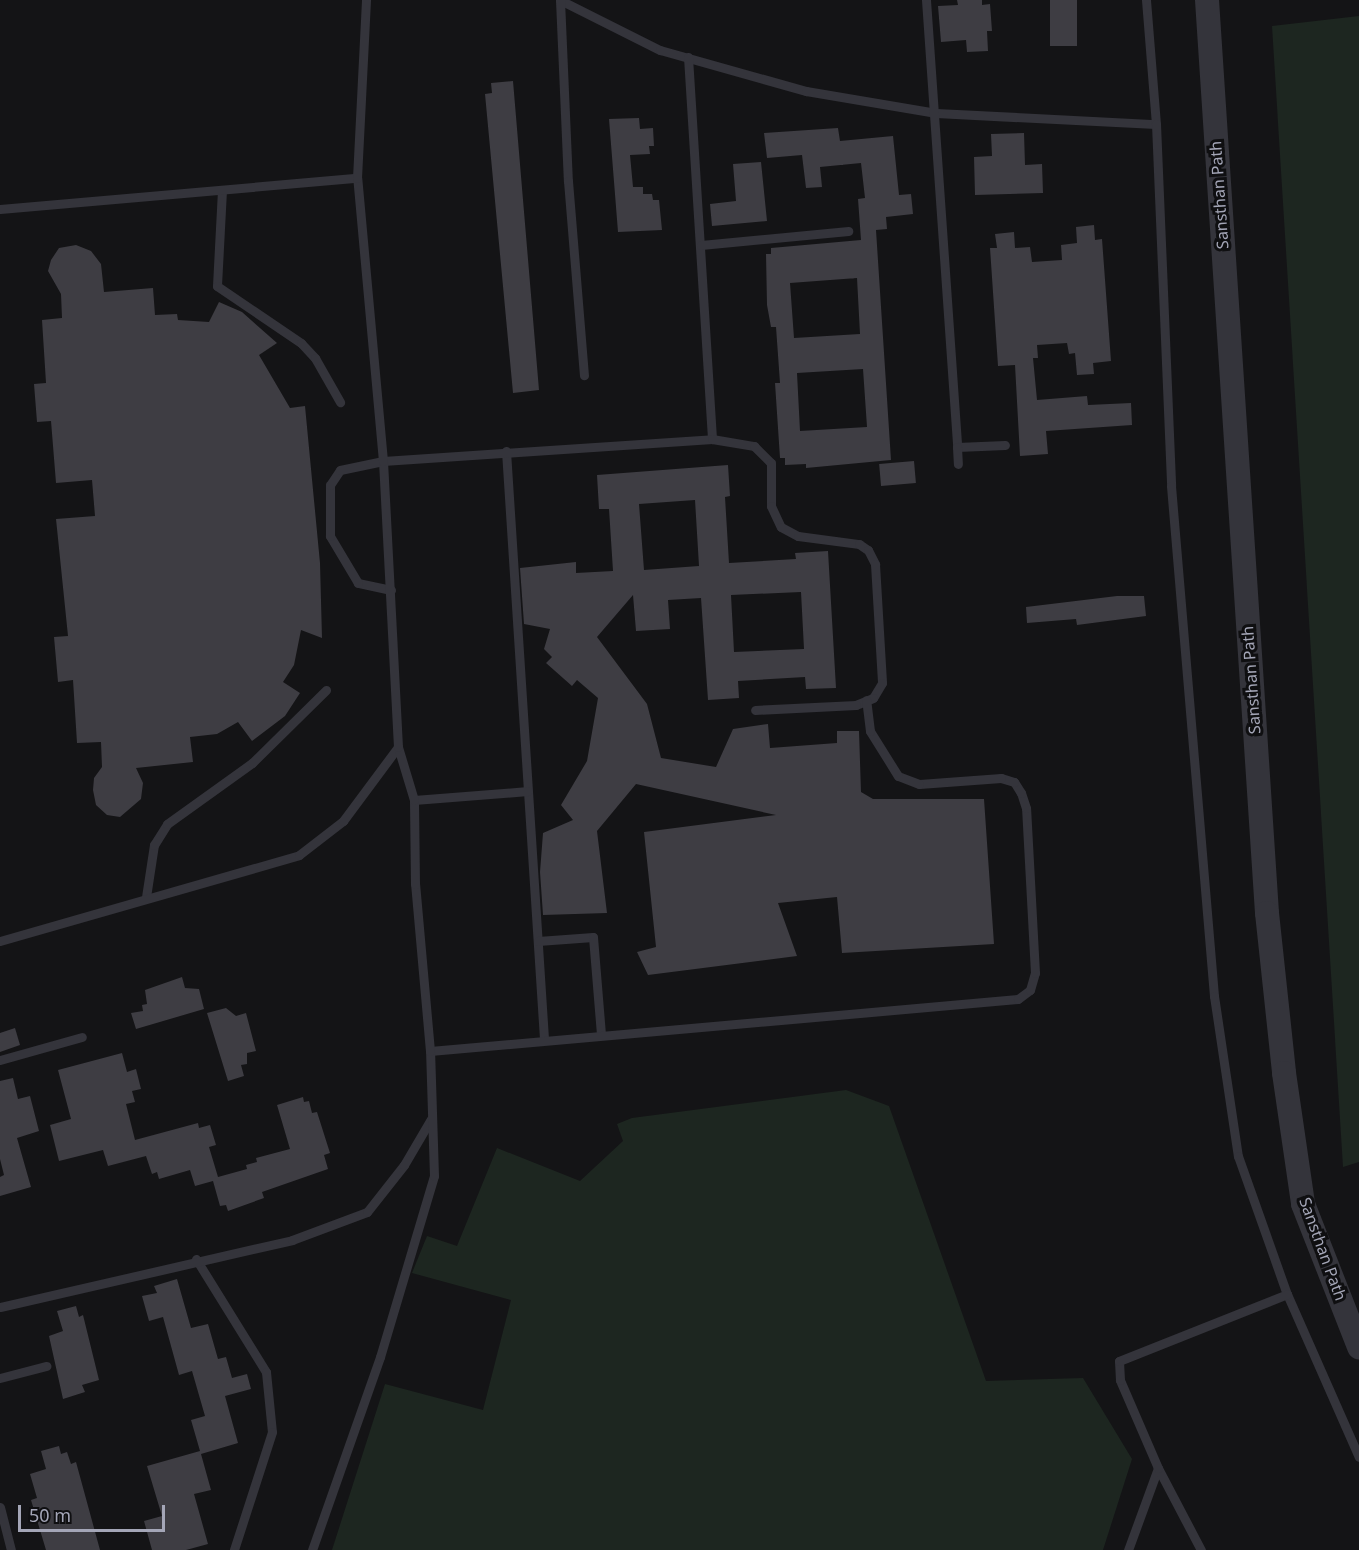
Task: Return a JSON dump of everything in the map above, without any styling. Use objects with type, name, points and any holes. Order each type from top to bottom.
[{"type":"street","name":"Sansthan Path","points":[[1207,0],[1267,913],[1283,1062],[1304,1204],[1359,1347]]},
{"type":"lane","points":[[312,1550],[380,1357],[434,1176],[430,1051],[416,884],[414,800],[398,747],[383,461],[357,178],[366,0]]},
{"type":"lane","points":[[584,375],[568,181],[560,0],[660,50],[806,91],[936,112],[1156,124]]},
{"type":"lane","points":[[926,0],[936,112],[958,464]]},
{"type":"lane","points":[[1146,0],[1156,124],[1171,486],[1214,996],[1238,1156],[1287,1294],[1359,1457]]},
{"type":"lane","points":[[688,57],[712,439]]},
{"type":"lane","points":[[0,209],[357,178]]},
{"type":"lane","points":[[222,190],[217,286],[301,343],[315,358],[340,402]]},
{"type":"lane","points":[[701,245],[848,231]]},
{"type":"lane","points":[[391,590],[358,583],[330,536],[330,485],[340,470],[383,461],[712,439],[753,446],[764,451],[771,463],[771,506],[781,527],[798,536],[859,544],[868,550],[875,564],[882,683],[867,700],[856,705],[755,710]]},
{"type":"lane","points":[[957,447],[1005,444]]},
{"type":"lane","points":[[506,451],[544,1038]]},
{"type":"lane","points":[[146,897],[154,845],[167,824],[252,763],[326,690]]},
{"type":"lane","points":[[430,1051],[544,1038],[1018,999],[1030,990],[1035,973],[1026,808],[1021,793],[1014,782],[1001,778],[919,784],[898,776],[870,731],[867,700]]},
{"type":"lane","points":[[0,941],[146,897],[299,855],[343,821],[398,747]]},
{"type":"lane","points":[[414,800],[528,791]]},
{"type":"lane","points":[[538,941],[593,937],[601,1034]]},
{"type":"lane","points":[[0,1060],[82,1037]]},
{"type":"lane","points":[[0,1307],[196,1259],[292,1240],[367,1212],[404,1166],[432,1117]]},
{"type":"lane","points":[[196,1259],[266,1372],[272,1432],[234,1550]]},
{"type":"lane","points":[[1201,1550],[1158,1468],[1120,1380],[1119,1361],[1287,1294]]},
{"type":"lane","points":[[0,1378],[46,1366]]},
{"type":"lane","points":[[1128,1550],[1158,1468]]},
{"type":"lane","points":[[0,1507],[11,1550]]},
{"type":"shaded area","points":[[1359,16],[1359,1162],[1343,1167],[1272,26]]},
{"type":"shaded area","points":[[846,1090],[889,1106],[986,1381],[1083,1378],[1132,1459],[1103,1550],[332,1550],[385,1384],[483,1410],[511,1300],[412,1273],[427,1236],[457,1246],[497,1148],[580,1181],[623,1141],[617,1124],[632,1118]]},
{"type":"building","points":[[957,0],[982,0],[982,5],[990,4],[992,31],[987,31],[988,51],[967,52],[966,40],[941,42],[938,6],[958,5]]},
{"type":"building","points":[[1050,0],[1077,0],[1077,46],[1050,46]]},
{"type":"building","points":[[513,81],[539,390],[513,393],[485,94],[492,93],[491,83]]},
{"type":"building","points":[[639,118],[640,129],[653,128],[654,146],[649,146],[650,154],[630,155],[633,187],[643,187],[643,194],[652,194],[653,200],[659,200],[662,230],[618,232],[609,119]]},
{"type":"building","points":[[838,128],[840,141],[893,136],[899,195],[911,194],[913,214],[886,217],[887,229],[876,230],[891,460],[806,468],[806,464],[785,465],[785,458],[780,458],[775,383],[780,383],[776,327],[771,327],[767,305],[766,254],[771,254],[771,248],[861,240],[858,199],[865,198],[861,163],[820,167],[822,187],[806,188],[802,155],[767,158],[764,133]],"holes":[[[857,278],[860,334],[794,338],[790,283]],[[863,369],[867,427],[800,431],[797,373]]]},
{"type":"building","points":[[1024,133],[1025,165],[1042,164],[1043,193],[975,195],[974,157],[992,156],[991,134]]},
{"type":"building","points":[[761,162],[767,221],[712,226],[710,204],[736,201],[733,164]]},
{"type":"building","points":[[1094,225],[1095,240],[1102,239],[1111,361],[1093,363],[1094,374],[1077,375],[1075,353],[1069,354],[1067,343],[1037,345],[1038,358],[1033,358],[1037,400],[1087,396],[1088,405],[1131,403],[1132,425],[1046,431],[1048,454],[1020,456],[1015,365],[998,366],[990,248],[997,248],[995,234],[1014,232],[1015,248],[1030,247],[1032,262],[1062,260],[1061,245],[1077,243],[1076,227]]},
{"type":"building","points":[[76,245],[91,251],[101,264],[104,292],[153,288],[155,315],[177,314],[178,320],[209,322],[219,302],[242,312],[277,343],[259,355],[290,408],[305,406],[320,563],[322,638],[301,630],[294,665],[283,682],[300,693],[285,716],[252,741],[238,722],[217,734],[190,737],[193,762],[136,768],[143,783],[141,799],[120,817],[107,815],[96,805],[93,790],[94,778],[102,767],[101,742],[77,743],[73,680],[58,682],[54,637],[68,636],[56,519],[95,516],[92,480],[56,483],[51,421],[37,422],[34,384],[46,383],[42,320],[62,318],[61,294],[48,271],[51,260],[59,248]]},
{"type":"building","points":[[914,461],[916,483],[881,486],[879,464]]},
{"type":"building","points":[[728,465],[730,496],[725,497],[729,563],[796,559],[795,553],[828,551],[836,688],[806,689],[805,677],[738,681],[739,698],[708,700],[701,598],[668,600],[670,629],[636,631],[633,595],[597,637],[647,704],[661,758],[716,767],[733,729],[768,724],[770,748],[837,743],[837,731],[859,731],[861,792],[873,799],[984,799],[994,944],[842,953],[837,897],[778,903],[797,956],[648,975],[637,952],[656,947],[644,832],[776,815],[636,784],[597,831],[607,913],[543,915],[540,872],[543,833],[573,820],[561,805],[587,761],[598,698],[577,680],[572,686],[546,663],[552,657],[544,649],[550,629],[524,624],[520,568],[576,562],[576,573],[613,571],[609,509],[599,509],[597,475]],"holes":[[[695,500],[699,566],[644,570],[639,504]],[[801,592],[804,649],[734,652],[731,595]]]},
{"type":"building","points":[[1117,596],[1144,596],[1146,616],[1077,625],[1076,619],[1027,623],[1026,607]]},
{"type":"building","points":[[182,977],[185,988],[199,989],[204,1009],[136,1029],[131,1013],[143,1011],[142,1005],[147,1004],[145,990]]},
{"type":"building","points":[[226,1008],[236,1016],[246,1013],[256,1051],[247,1053],[247,1064],[241,1065],[244,1076],[228,1081],[207,1013]]},
{"type":"building","points":[[15,1028],[20,1045],[0,1052],[0,1033]]},
{"type":"building","points":[[122,1053],[127,1072],[136,1069],[141,1089],[132,1091],[135,1102],[126,1104],[135,1140],[198,1123],[199,1128],[210,1125],[216,1145],[209,1147],[218,1177],[247,1169],[246,1165],[257,1162],[256,1158],[290,1149],[277,1105],[303,1097],[304,1102],[309,1101],[312,1113],[317,1112],[330,1153],[324,1155],[328,1169],[262,1192],[264,1198],[228,1211],[226,1205],[220,1206],[213,1181],[195,1186],[190,1170],[159,1179],[157,1172],[152,1174],[146,1156],[108,1166],[103,1150],[59,1161],[50,1125],[71,1119],[58,1070]]},
{"type":"building","points":[[13,1078],[18,1099],[30,1096],[39,1131],[17,1138],[31,1187],[0,1196],[0,1177],[4,1175],[0,1159],[0,1081]]},
{"type":"building","points":[[177,1279],[191,1328],[208,1324],[218,1359],[226,1357],[232,1378],[247,1374],[251,1389],[225,1396],[238,1443],[201,1454],[211,1490],[194,1494],[208,1544],[186,1550],[152,1550],[144,1521],[162,1516],[147,1466],[200,1451],[191,1420],[205,1416],[192,1371],[179,1375],[163,1317],[149,1321],[142,1296],[157,1293],[154,1286]]},
{"type":"building","points":[[76,1306],[79,1317],[83,1315],[99,1380],[82,1385],[85,1392],[63,1399],[49,1336],[63,1331],[57,1311]]},
{"type":"building","points":[[59,1446],[61,1454],[67,1452],[71,1464],[76,1462],[100,1550],[46,1550],[31,1500],[37,1498],[30,1474],[46,1469],[41,1451]]}]
